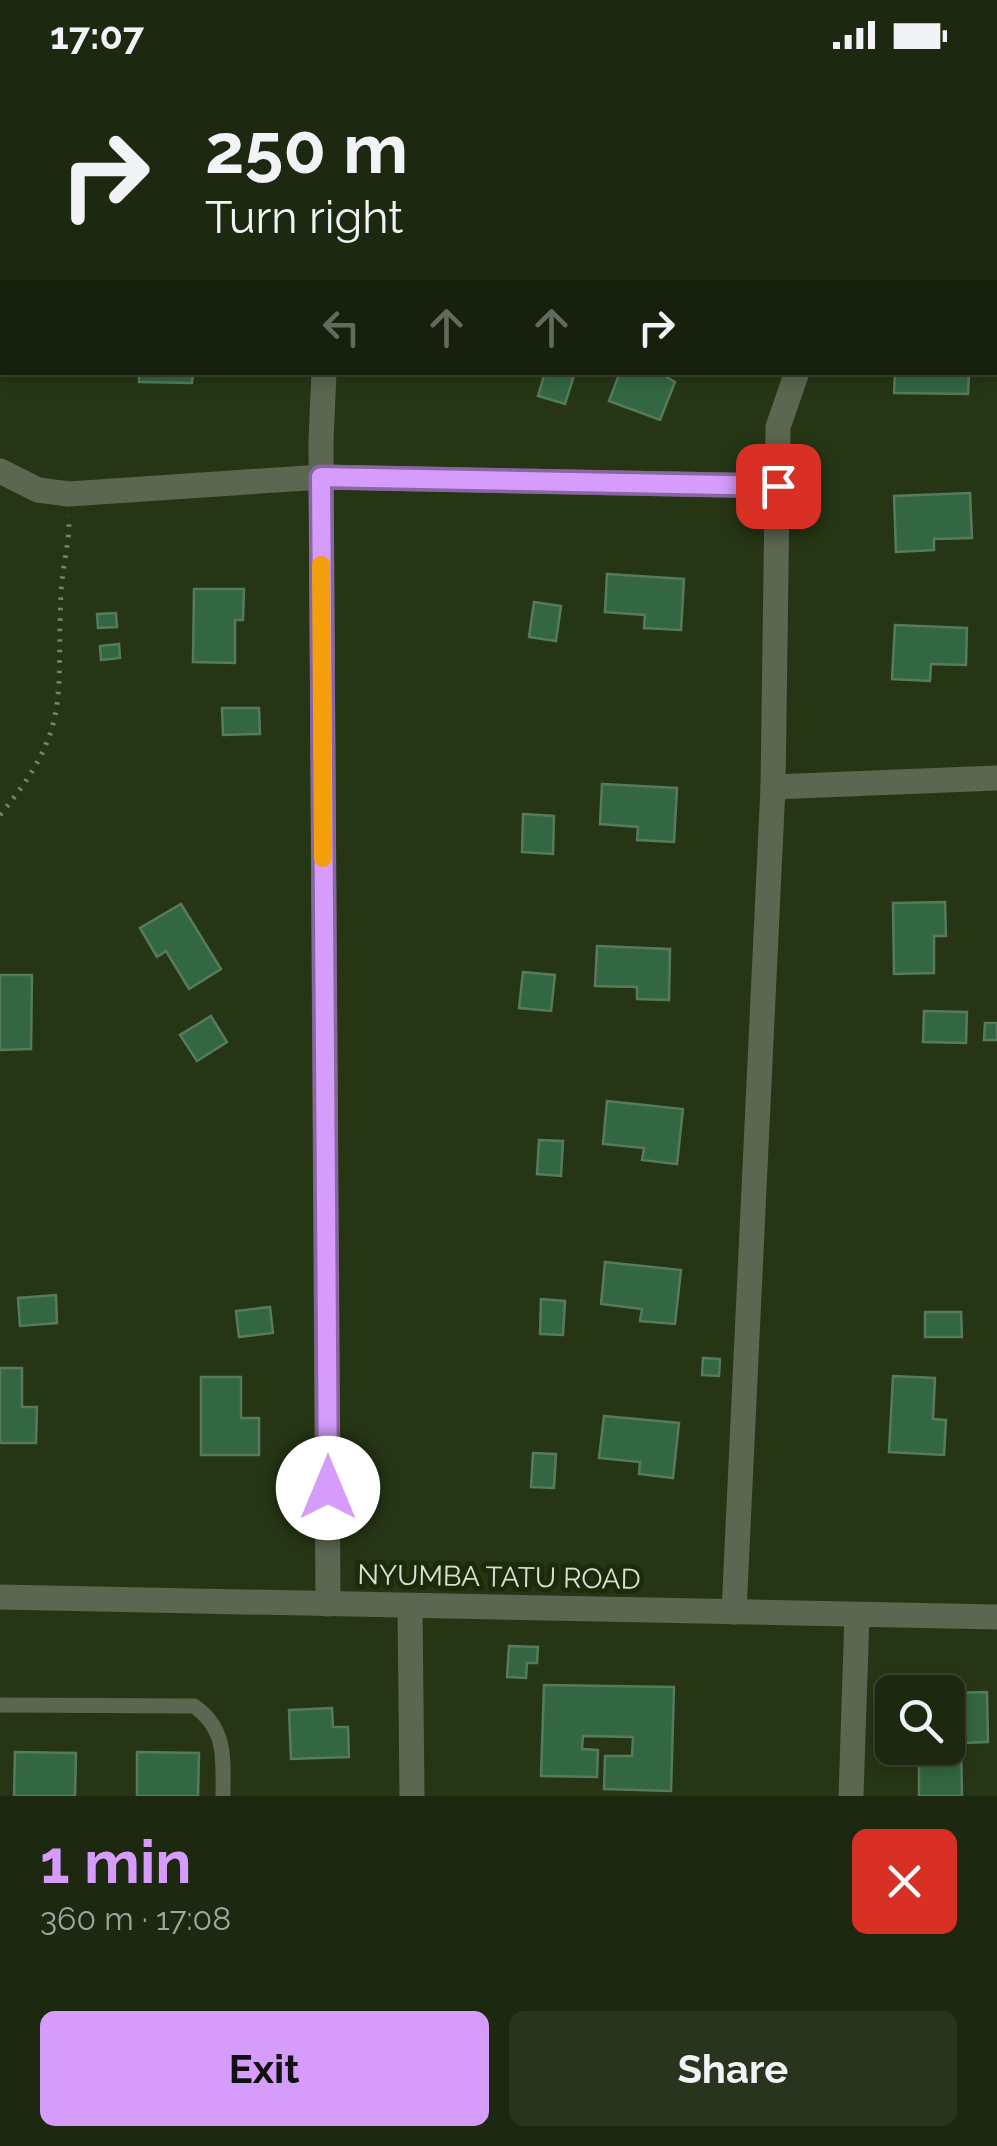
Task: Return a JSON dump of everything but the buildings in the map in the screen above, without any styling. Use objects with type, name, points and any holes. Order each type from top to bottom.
[{"type":"street","points":[[324,375],[321,477],[328,1604]]},
{"type":"street","points":[[734,1612],[773,787],[778,426],[796,375]]},
{"type":"street","points":[[0,471],[38,490],[69,494],[321,477],[778,486]]},
{"type":"street","points":[[773,787],[997,778]]},
{"type":"street","name":"NYUMBA TATU ROAD","points":[[0,1598],[997,1618]]},
{"type":"street","points":[[410,1606],[412,1796]]},
{"type":"street","points":[[851,1796],[857,1615]]},
{"type":"lane","points":[[0,1705],[194,1706],[210,1717],[224,1743],[223,1796]]},
{"type":"path","points":[[0,815],[32,776],[49,742],[61,694],[61,590],[70,546],[69,494]]},
{"type":"slow traffic","points":[[321,565],[323,858]]},
{"type":"route","points":[[328,1488],[321,477],[778,486]]}]
